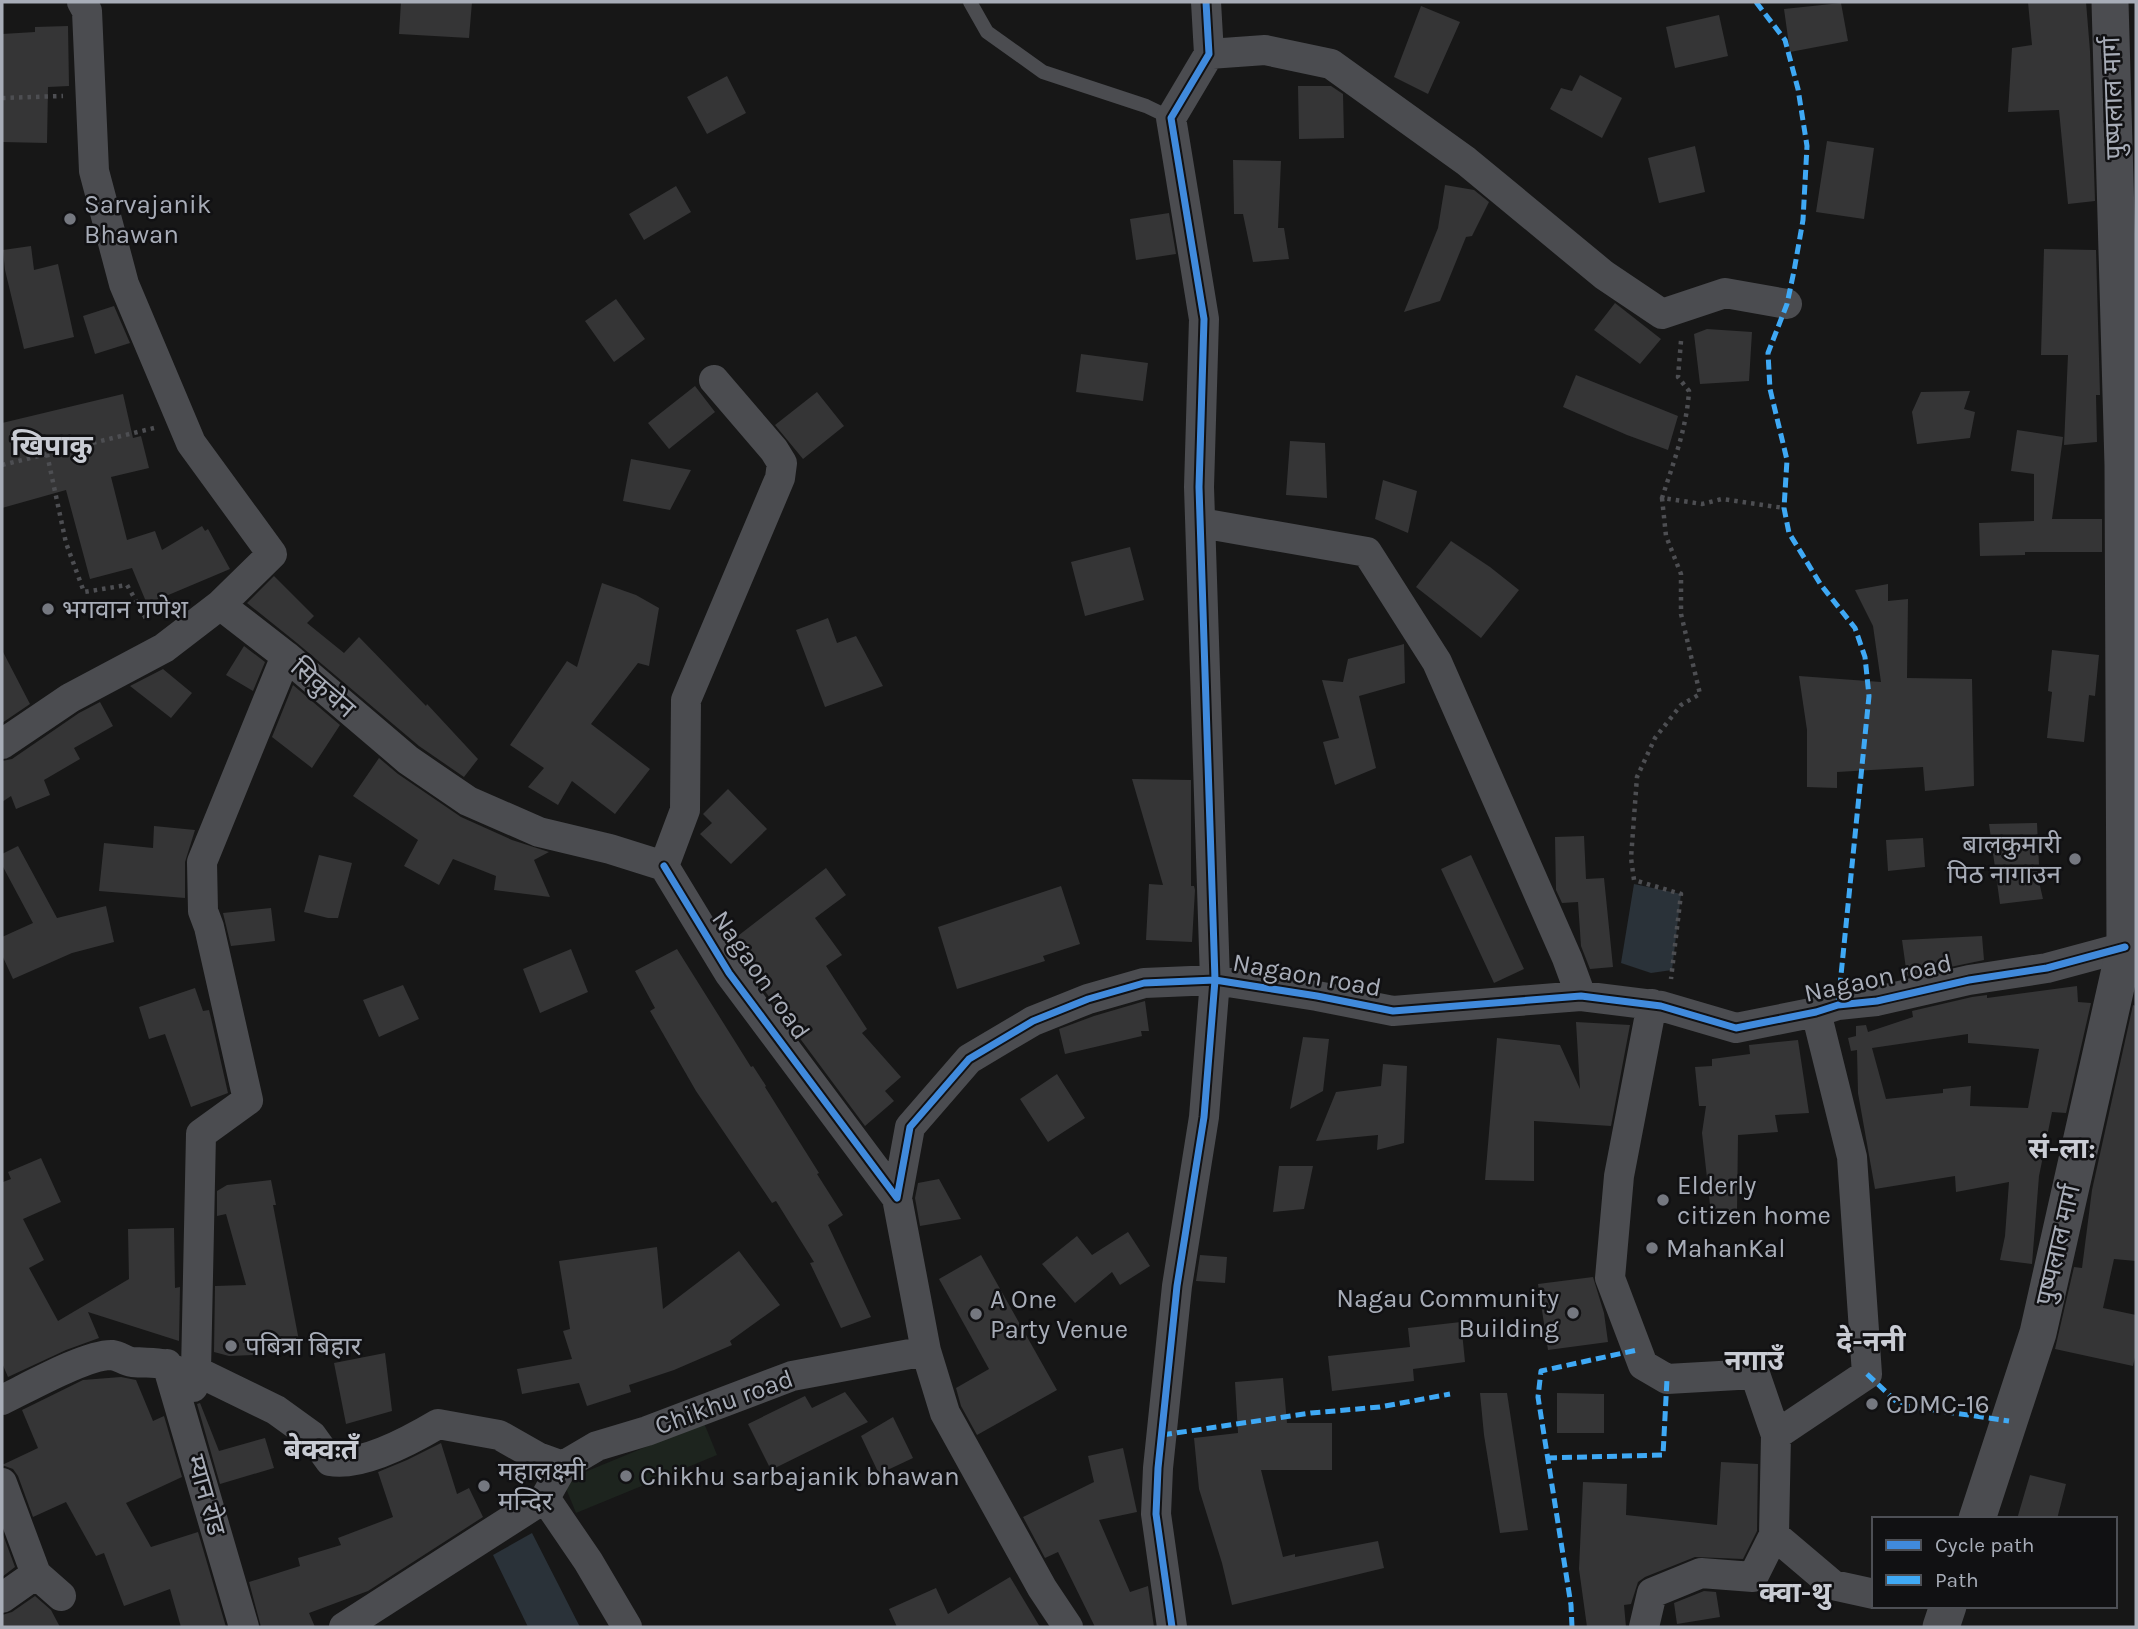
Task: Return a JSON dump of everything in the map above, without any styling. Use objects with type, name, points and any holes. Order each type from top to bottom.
[{"type":"street","points":[[2,744],[70,698],[164,648],[220,605],[272,554],[191,443],[124,284],[94,171],[87,10],[82,2]]},
{"type":"street","points":[[1172,1627],[1156,1514],[1158,1468],[1177,1286],[1204,1117],[1215,980],[1199,487],[1203,319],[1171,118],[1209,54],[1206,2]]},
{"type":"street","name":"पुष्पलाल मार्ग","points":[[1978,1517],[2038,1333],[2125,947],[2130,465],[2110,2]]},
{"type":"street","points":[[1209,54],[1265,50],[1331,64],[1466,161],[1604,275],[1662,314],[1725,293],[1787,304]]},
{"type":"street","points":[[664,866],[685,810],[686,700],[780,478],[782,463],[714,380]]},
{"type":"street","points":[[1201,523],[1367,552],[1437,662],[1567,958],[1581,996]]},
{"type":"street","name":"सिकुचेन","points":[[220,605],[286,656],[408,760],[468,802],[539,832],[610,849],[664,866]]},
{"type":"street","points":[[2,1399],[80,1364],[116,1355],[127,1362],[167,1364],[193,1387],[196,1371],[201,1134],[248,1100],[209,927],[203,911],[202,862],[286,656]]},
{"type":"street","name":"Nagaon road","points":[[664,866],[729,973],[897,1198]]},
{"type":"street","name":"Nagaon road","points":[[897,1198],[910,1127],[969,1059],[1033,1021],[1088,999],[1144,984],[1215,980],[1393,1011],[1581,996],[1652,1004],[1737,1028],[1838,1005],[1877,1001],[1969,980],[2047,968],[2125,947]]},
{"type":"street","points":[[1644,1627],[1652,1593],[1701,1573],[1753,1577],[1774,1535],[1776,1435],[1755,1374],[1667,1379],[1643,1365],[1610,1278],[1619,1176],[1652,1004]]},
{"type":"street","points":[[1776,1435],[1867,1374],[1852,1157],[1816,1012]]},
{"type":"street","points":[[897,1198],[926,1351],[945,1413],[1042,1588],[1068,1627]]},
{"type":"street","name":"Chikhu road","points":[[563,1466],[597,1446],[647,1431],[792,1376],[926,1351]]},
{"type":"street","name":"म्यान रोड","points":[[167,1364],[244,1627]]},
{"type":"street","points":[[196,1371],[275,1410],[312,1436],[330,1461],[343,1464],[382,1451],[416,1437],[438,1424],[499,1435],[538,1457],[563,1466],[545,1499],[344,1627]]},
{"type":"street","points":[[2,1483],[36,1574],[61,1597]]},
{"type":"street","points":[[545,1499],[588,1561],[627,1627]]},
{"type":"street","points":[[1774,1535],[1833,1585],[1872,1594]]},
{"type":"street","points":[[2,1598],[36,1574]]},
{"type":"street","points":[[1941,1627],[1946,1608]]},
{"type":"lane","points":[[970,2],[988,32],[1043,72],[1146,106],[1171,118]]},
{"type":"path","points":[[2,98],[92,95]]},
{"type":"path","points":[[1682,307],[1685,323],[1679,347],[1678,377],[1689,391],[1679,443],[1662,498],[1666,536],[1681,574],[1681,614],[1700,694],[1681,705],[1655,738],[1637,777],[1631,858],[1634,880],[1681,894],[1671,980],[1683,1012]]},
{"type":"path","points":[[2,465],[182,421]]},
{"type":"path","points":[[47,454],[66,543],[83,592],[127,585],[164,648]]},
{"type":"path","points":[[1662,498],[1702,504],[1722,499],[1784,508]]},
{"type":"shaded area","points":[[1634,884],[1681,894],[1672,970],[1651,973],[1621,963]]},
{"type":"shaded area","points":[[704,1423],[717,1455],[576,1513],[563,1481]]},
{"type":"shaded area","points":[[532,1533],[580,1627],[528,1627],[493,1555]]},
{"type":"building","points":[[401,2],[472,2],[469,38],[399,34]]},
{"type":"building","points":[[2028,2],[2086,2],[2095,201],[2068,204],[2059,110],[2008,112],[2012,48],[2032,45]]},
{"type":"building","points":[[1841,3],[1848,41],[1790,52],[1784,9]]},
{"type":"building","points":[[1421,6],[1460,22],[1428,94],[1394,77]]},
{"type":"building","points":[[1719,15],[1728,56],[1675,68],[1666,27]]},
{"type":"building","points":[[68,26],[69,86],[48,87],[47,143],[2,142],[2,34],[35,32],[35,27]]},
{"type":"building","points":[[1580,75],[1622,98],[1602,138],[1550,109],[1561,88],[1572,91]]},
{"type":"building","points":[[727,76],[746,113],[707,134],[687,97]]},
{"type":"building","points":[[1298,86],[1331,86],[1343,94],[1344,138],[1299,139]]},
{"type":"building","points":[[1827,141],[1874,148],[1864,219],[1816,212]]},
{"type":"building","points":[[1695,146],[1705,192],[1659,203],[1648,158]]},
{"type":"building","points":[[1233,160],[1281,161],[1278,228],[1284,228],[1289,259],[1253,262],[1243,214],[1234,214]]},
{"type":"building","points":[[1445,185],[1474,190],[1489,202],[1472,236],[1466,237],[1440,301],[1404,312],[1438,228]]},
{"type":"building","points":[[676,186],[691,212],[644,240],[629,214]]},
{"type":"building","points":[[1169,213],[1176,254],[1136,260],[1130,219]]},
{"type":"building","points":[[31,246],[34,270],[58,264],[74,337],[24,349],[5,270],[3,250]]},
{"type":"building","points":[[2044,249],[2096,250],[2100,395],[2096,395],[2097,442],[2064,445],[2068,355],[2041,355]]},
{"type":"building","points":[[616,299],[645,339],[614,362],[585,321]]},
{"type":"building","points":[[1615,303],[1661,339],[1640,364],[1594,330]]},
{"type":"building","points":[[114,306],[130,343],[95,354],[83,316]]},
{"type":"building","points":[[1707,329],[1752,332],[1749,381],[1700,384],[1694,334]]},
{"type":"building","points":[[1081,354],[1148,363],[1143,401],[1076,392]]},
{"type":"building","points":[[1576,375],[1678,416],[1668,450],[1563,407]]},
{"type":"building","points":[[695,386],[715,412],[669,449],[648,423]]},
{"type":"building","points":[[1970,391],[1964,409],[1975,412],[1970,438],[1917,444],[1912,412],[1921,392]]},
{"type":"building","points":[[817,392],[844,426],[803,459],[775,425]]},
{"type":"building","points":[[123,394],[133,438],[141,436],[149,468],[111,477],[127,540],[155,531],[162,550],[202,526],[205,531],[208,529],[230,569],[147,604],[132,568],[90,579],[66,490],[2,508],[2,423]]},
{"type":"building","points":[[2017,430],[2063,437],[2052,519],[2102,519],[2102,552],[2025,552],[2025,555],[1980,556],[1979,523],[2034,521],[2034,474],[2011,471]]},
{"type":"building","points":[[1290,441],[1325,443],[1327,498],[1286,495]]},
{"type":"building","points":[[631,459],[691,470],[670,510],[623,501]]},
{"type":"building","points":[[1383,480],[1417,491],[1408,533],[1375,519]]},
{"type":"building","points":[[1451,541],[1519,590],[1481,638],[1416,587]]},
{"type":"building","points":[[1130,547],[1144,600],[1085,616],[1071,562]]},
{"type":"building","points":[[274,576],[314,616],[307,623],[344,653],[359,637],[426,706],[427,704],[478,759],[464,777],[419,746],[247,603]]},
{"type":"building","points":[[602,583],[636,595],[659,608],[649,666],[638,663],[591,724],[650,769],[615,814],[572,781],[558,805],[528,787],[544,768],[510,745],[567,661],[577,667]]},
{"type":"building","points":[[1888,584],[1888,601],[1908,599],[1907,678],[1972,679],[1974,786],[1925,791],[1923,767],[1837,772],[1837,788],[1807,787],[1807,730],[1799,676],[1881,682],[1873,626],[1855,590]]},
{"type":"building","points":[[828,618],[837,643],[856,636],[883,686],[825,707],[796,630]]},
{"type":"building","points":[[1404,644],[1405,683],[1359,696],[1376,768],[1335,785],[1323,742],[1339,738],[1322,680],[1343,682],[1348,659]]},
{"type":"building","points":[[244,646],[265,662],[253,691],[226,675]]},
{"type":"building","points":[[2,650],[30,704],[2,723]]},
{"type":"building","points":[[2052,650],[2099,655],[2095,696],[2089,695],[2084,742],[2047,738],[2052,692],[2048,691]]},
{"type":"building","points":[[163,669],[192,693],[171,718],[130,686]]},
{"type":"building","points":[[293,685],[340,725],[312,768],[272,737]]},
{"type":"building","points":[[100,702],[113,726],[74,748],[80,759],[44,780],[50,795],[16,809],[11,796],[2,802],[2,761],[12,759],[79,713]]},
{"type":"building","points":[[379,758],[461,817],[512,840],[549,852],[534,860],[550,897],[494,890],[496,876],[453,859],[439,885],[404,866],[418,840],[353,796]]},
{"type":"building","points":[[1132,779],[1191,780],[1191,886],[1194,886],[1195,890],[1192,942],[1146,940],[1149,884],[1163,885]]},
{"type":"building","points":[[728,789],[767,829],[731,864],[700,834],[712,823],[703,814]]},
{"type":"building","points":[[2037,823],[2043,899],[2000,904],[1989,824]]},
{"type":"building","points":[[154,826],[195,830],[185,862],[185,898],[99,891],[104,843],[153,848]]},
{"type":"building","points":[[1584,836],[1586,879],[1604,878],[1613,967],[1590,969],[1581,946],[1578,902],[1562,903],[1556,890],[1555,837]]},
{"type":"building","points":[[1923,838],[1925,867],[1888,871],[1886,840]]},
{"type":"building","points":[[18,846],[57,918],[106,906],[114,942],[72,953],[13,979],[2,955],[2,937],[33,923],[2,865],[2,854]]},
{"type":"building","points":[[319,855],[352,863],[338,918],[304,912]]},
{"type":"building","points":[[1471,855],[1524,969],[1494,983],[1441,869]]},
{"type":"building","points":[[826,868],[846,895],[815,918],[842,955],[826,966],[867,1029],[862,1033],[901,1077],[885,1091],[894,1101],[865,1126],[730,942]]},
{"type":"building","points":[[1061,886],[1080,944],[1043,956],[1045,961],[957,989],[938,927]]},
{"type":"building","points":[[271,908],[275,941],[231,946],[223,913]]},
{"type":"building","points":[[1982,936],[1984,960],[1907,976],[1902,940]]},
{"type":"building","points":[[571,949],[588,992],[540,1013],[523,969]]},
{"type":"building","points":[[677,949],[751,1067],[753,1066],[766,1086],[843,1215],[828,1225],[871,1317],[841,1328],[810,1263],[814,1262],[776,1201],[772,1203],[696,1091],[650,1011],[655,1008],[635,971]]},
{"type":"building","points":[[403,985],[419,1019],[379,1037],[363,1000]]},
{"type":"building","points":[[2077,986],[2078,1002],[2091,1003],[2066,1113],[2052,1112],[2039,1176],[2032,1264],[2000,1260],[2005,1236],[2009,1182],[1956,1192],[1955,1176],[1875,1189],[1858,1093],[1857,1050],[1851,1051],[1848,1038],[1856,1036],[1856,1026],[1866,1025],[1868,1032],[1913,1017],[1912,1011],[1972,997],[1987,995],[1987,998]],"holes":[[[1968,1034],[1968,1043],[2039,1049],[2028,1108],[1970,1106],[1971,1086],[1943,1089],[1943,1093],[1886,1099],[1872,1048]]]},
{"type":"building","points":[[195,988],[203,1011],[209,1010],[228,1093],[191,1107],[165,1034],[149,1039],[139,1007]]},
{"type":"building","points":[[1145,1001],[1149,1031],[1141,1031],[1142,1036],[1065,1054],[1059,1029]]},
{"type":"building","points":[[2133,1005],[2136,1006],[2136,1261],[2114,1259],[2103,1308],[2136,1315],[2136,1353],[2133,1366],[2055,1349],[2074,1267],[2082,1268],[2092,1190]]},
{"type":"building","points":[[1576,1022],[1630,1025],[1611,1126],[1534,1121],[1534,1181],[1485,1180],[1497,1038],[1560,1045],[1580,1089]]},
{"type":"building","points":[[1303,1037],[1329,1039],[1323,1091],[1290,1109]]},
{"type":"building","points":[[1798,1040],[1809,1113],[1775,1115],[1778,1132],[1738,1135],[1737,1212],[1711,1214],[1702,1133],[1706,1106],[1699,1106],[1695,1067],[1712,1066],[1712,1059],[1750,1054],[1749,1045]]},
{"type":"building","points":[[1383,1064],[1407,1066],[1404,1143],[1377,1150],[1378,1135],[1316,1141],[1336,1092],[1381,1086]]},
{"type":"building","points":[[1057,1074],[1085,1118],[1048,1142],[1020,1099]]},
{"type":"building","points":[[41,1158],[61,1202],[23,1219],[44,1260],[29,1268],[58,1321],[129,1279],[128,1229],[174,1228],[175,1288],[180,1287],[179,1341],[88,1312],[99,1338],[8,1377],[2,1363],[2,1180],[11,1179],[8,1172]]},
{"type":"building","points":[[1279,1166],[1313,1166],[1304,1209],[1273,1212]]},
{"type":"building","points":[[939,1179],[961,1219],[920,1226],[915,1198],[918,1183]]},
{"type":"building","points":[[271,1180],[276,1205],[273,1205],[300,1346],[253,1355],[229,1356],[214,1352],[215,1286],[246,1285],[226,1214],[217,1216],[217,1191],[227,1185]]},
{"type":"building","points":[[1128,1232],[1150,1266],[1120,1285],[1112,1272],[1075,1303],[1042,1264],[1077,1236],[1092,1255]]},
{"type":"building","points":[[657,1247],[663,1309],[739,1251],[780,1305],[730,1341],[732,1345],[674,1370],[629,1385],[631,1392],[587,1406],[579,1383],[522,1394],[517,1369],[572,1359],[563,1331],[570,1329],[559,1261]]},
{"type":"building","points":[[981,1255],[1057,1390],[977,1435],[961,1406],[956,1388],[989,1369],[939,1279]]},
{"type":"building","points":[[1200,1255],[1227,1257],[1225,1283],[1196,1281]]},
{"type":"building","name":"Nagau Community Building","points":[[1593,1277],[1604,1313],[1608,1342],[1548,1350],[1538,1284]]},
{"type":"building","points":[[1461,1322],[1465,1362],[1413,1369],[1414,1381],[1332,1391],[1328,1356],[1410,1347],[1408,1328]]},
{"type":"building","points":[[385,1353],[392,1411],[346,1424],[334,1363]]},
{"type":"building","points":[[121,1377],[136,1380],[153,1421],[164,1416],[182,1477],[126,1503],[151,1547],[198,1532],[226,1627],[181,1627],[170,1589],[124,1606],[104,1553],[96,1556],[66,1502],[33,1517],[18,1476],[13,1469],[2,1465],[38,1448],[22,1410],[83,1380]]},
{"type":"building","points":[[1283,1378],[1287,1423],[1332,1423],[1332,1470],[1261,1470],[1283,1557],[1378,1541],[1384,1568],[1232,1605],[1199,1489],[1194,1438],[1238,1433],[1235,1382]]},
{"type":"building","points":[[845,1392],[868,1422],[771,1470],[748,1424],[805,1396],[812,1408]]},
{"type":"building","points":[[1480,1393],[1507,1393],[1528,1530],[1500,1533]]},
{"type":"building","points":[[1557,1393],[1604,1394],[1604,1433],[1557,1433]]},
{"type":"building","points":[[200,1403],[219,1451],[265,1438],[274,1468],[220,1484],[197,1404]]},
{"type":"building","points":[[893,1417],[913,1458],[879,1474],[861,1436]]},
{"type":"building","points":[[441,1443],[457,1494],[469,1488],[483,1517],[368,1591],[309,1613],[315,1627],[261,1627],[249,1582],[300,1566],[298,1558],[341,1545],[338,1538],[393,1517],[378,1472]]},
{"type":"building","points":[[1123,1448],[1137,1512],[1099,1520],[1130,1592],[1148,1586],[1154,1627],[1095,1627],[1058,1552],[1045,1558],[1023,1517],[1094,1482],[1088,1456]]},
{"type":"building","points":[[1721,1462],[1758,1464],[1757,1531],[1743,1559],[1695,1557],[1645,1577],[1638,1582],[1631,1604],[1624,1605],[1626,1627],[1587,1627],[1579,1569],[1583,1482],[1627,1484],[1626,1515],[1717,1525]]},
{"type":"building","points":[[2030,1475],[2066,1484],[2058,1517],[2018,1517]]},
{"type":"building","points":[[2,1532],[15,1567],[2,1577]]},
{"type":"building","points":[[1010,1577],[1040,1627],[897,1627],[889,1609],[936,1588],[948,1614]]},
{"type":"building","points":[[1704,1591],[1716,1592],[1720,1617],[1677,1624],[1674,1603]]},
{"type":"building","points":[[35,1596],[51,1610],[60,1627],[2,1627],[2,1615],[12,1612]]},
{"type":"marked path","points":[[1756,2],[1785,40],[1798,89],[1807,146],[1803,220],[1794,271],[1787,304],[1768,353],[1770,389],[1787,460],[1784,508],[1789,533],[1821,585],[1855,628],[1865,657],[1869,696],[1838,1005]]},
{"type":"marked path","points":[[1572,1627],[1571,1605],[1538,1397],[1541,1371],[1637,1350]]},
{"type":"marked path","points":[[1867,1374],[1900,1405],[2009,1421]]},
{"type":"marked path","points":[[1547,1458],[1663,1455],[1667,1379]]},
{"type":"marked path","points":[[1162,1435],[1311,1413],[1380,1407],[1450,1394]]},
{"type":"cycle path","points":[[1172,1627],[1156,1514],[1158,1468],[1177,1286],[1204,1117],[1215,980],[1199,487],[1204,319],[1171,118],[1209,54],[1206,2]]},
{"type":"cycle path","points":[[664,866],[729,973],[897,1198],[910,1127],[969,1059],[1033,1021],[1088,999],[1144,983],[1215,980],[1393,1011],[1581,996],[1661,1006],[1736,1028],[1838,1005],[1877,1001],[1969,980],[2047,968],[2125,947]]},
{"type":"place","name":"Sarvajanik Bhawan","points":[[70,219]]},
{"type":"place","name":"भगवान गणेश","points":[[48,609]]},
{"type":"place","name":"बालकुमारी पिठ नागाउन","points":[[2075,859]]},
{"type":"place","name":"Elderly citizen home","points":[[1663,1200]]},
{"type":"place","name":"MahanKal","points":[[1652,1248]]},
{"type":"place","name":"Nagau Community Building","points":[[1573,1313]]},
{"type":"place","name":"A One Party Venue","points":[[976,1314]]},
{"type":"place","name":"पबित्रा बिहार","points":[[231,1346]]},
{"type":"place","name":"CDMC-16","points":[[1872,1404]]},
{"type":"place","name":"Chikhu sarbajanik bhawan","points":[[626,1476]]},
{"type":"place","name":"महालक्ष्मी मन्दिर","points":[[484,1486]]},
{"type":"district","name":"खिपाकु","points":[[52,445]]},
{"type":"district","name":"सं-ला:","points":[[2062,1148]]},
{"type":"district","name":"दे-ननी","points":[[1871,1341]]},
{"type":"district","name":"नगाउँ","points":[[1754,1360]]},
{"type":"district","name":"बेक्वःतँ","points":[[321,1449]]},
{"type":"district","name":"क्वा-थु","points":[[1795,1592]]}]
